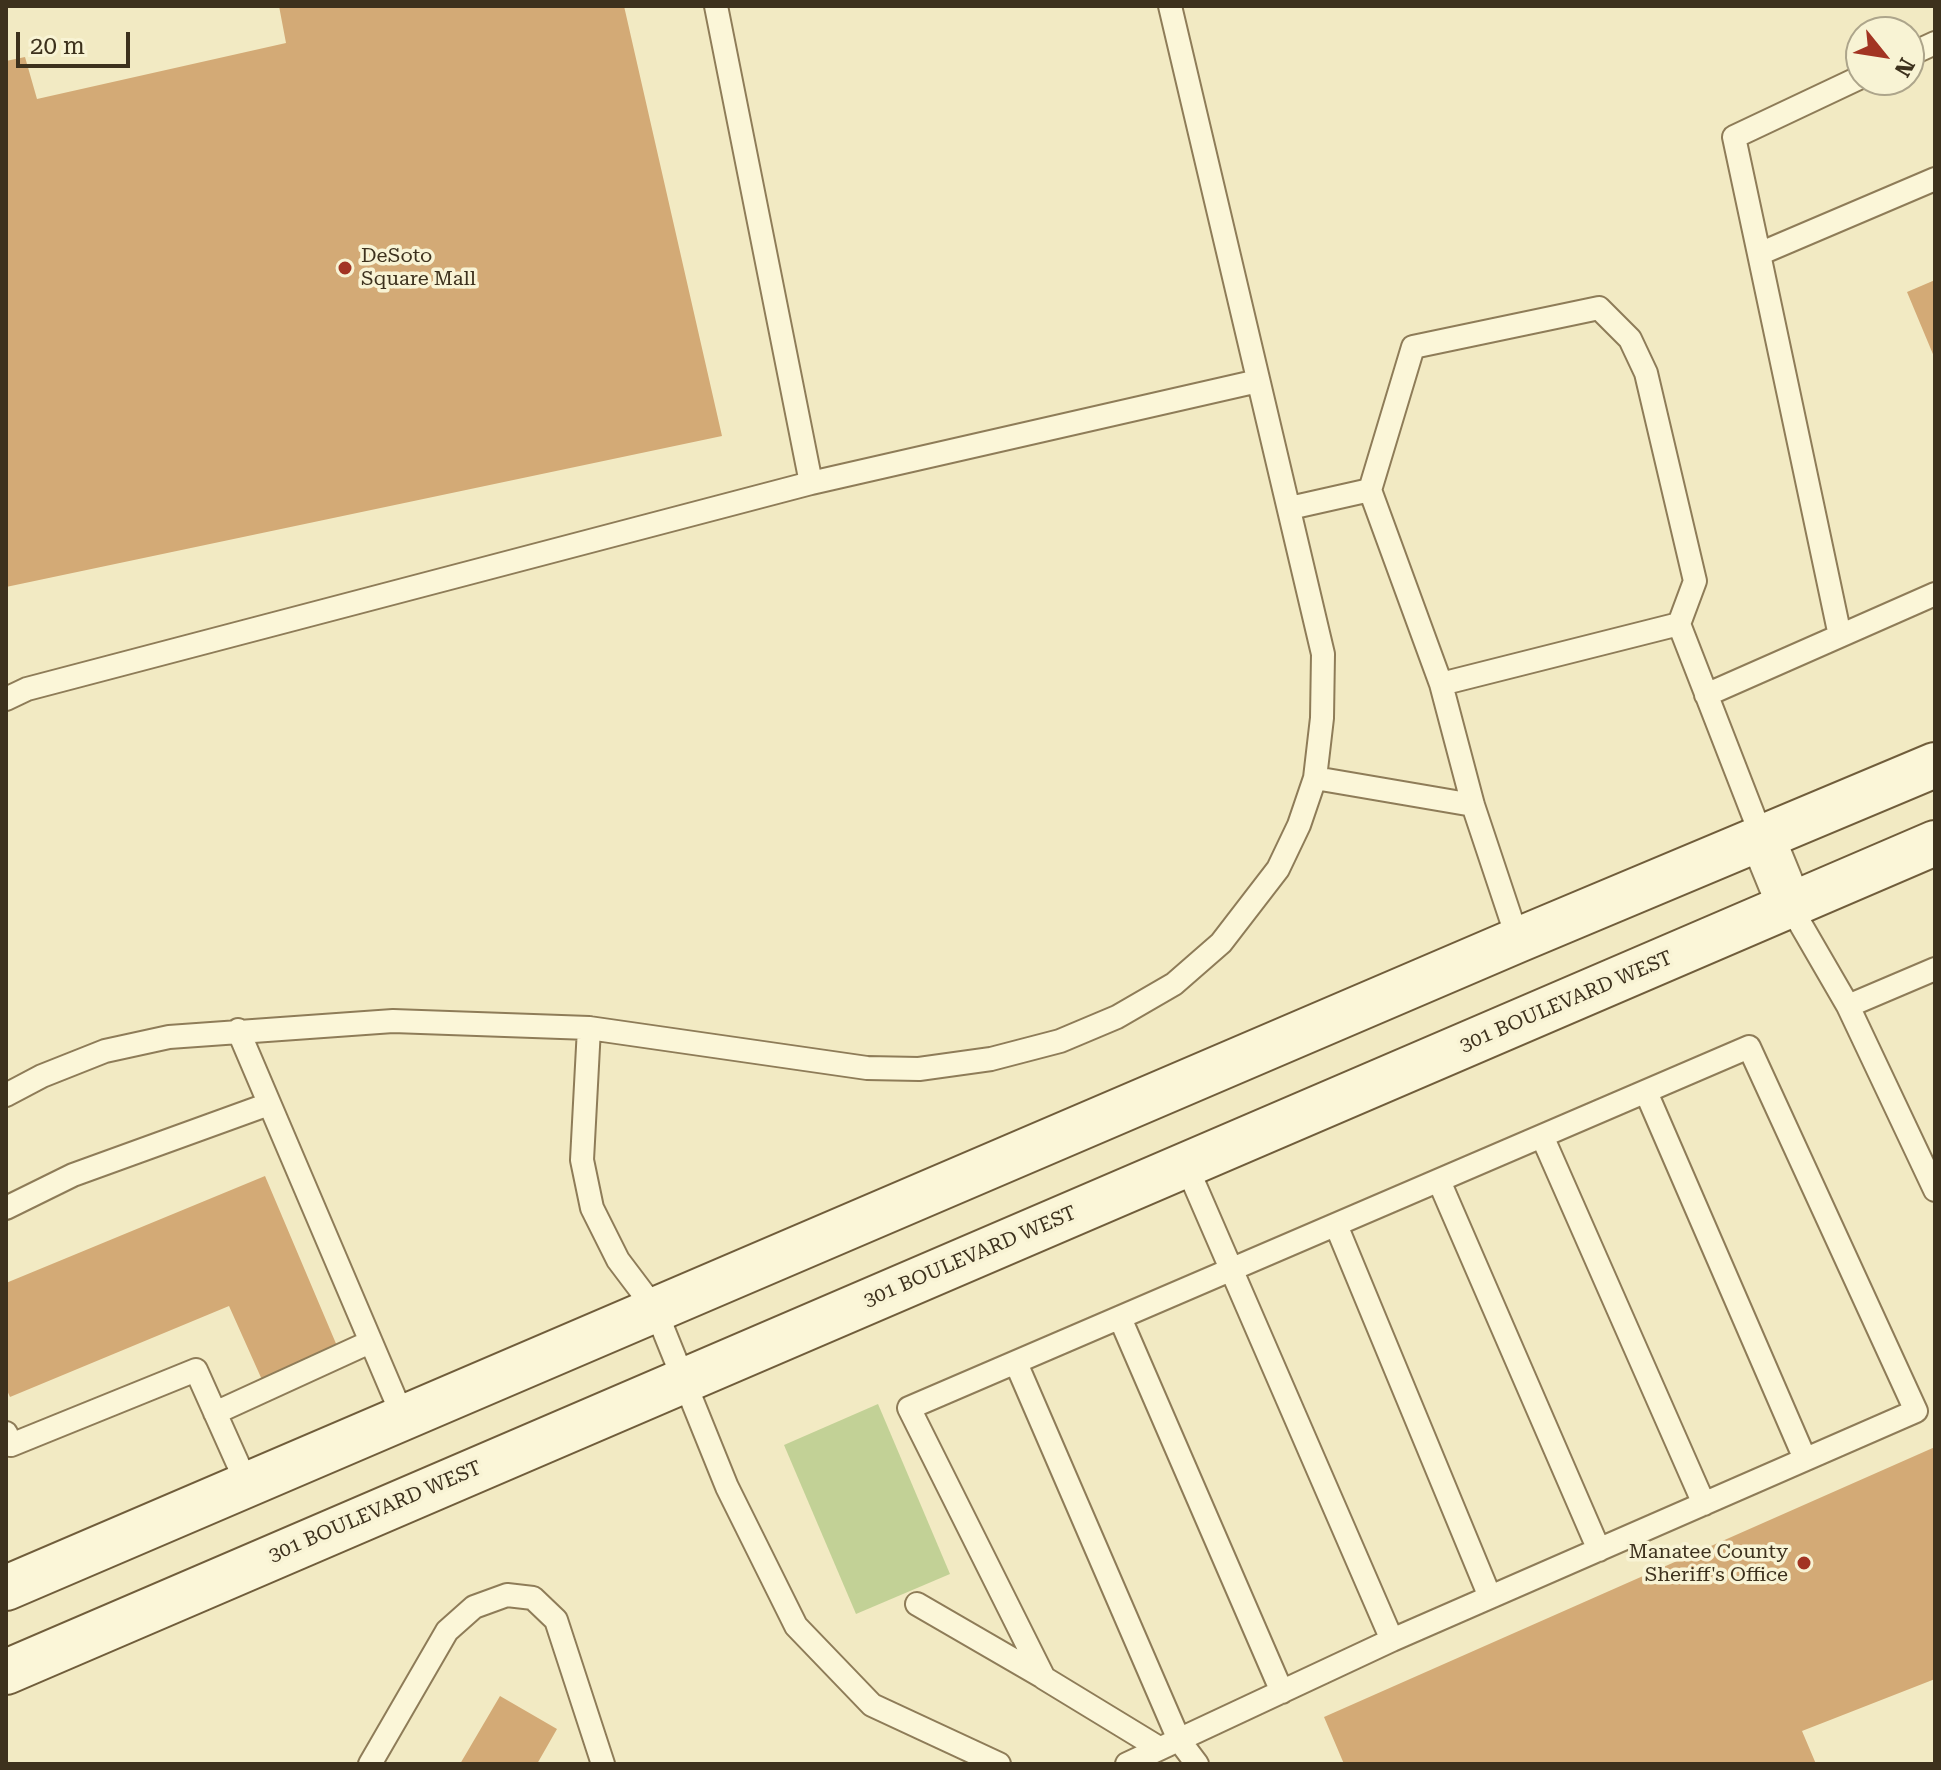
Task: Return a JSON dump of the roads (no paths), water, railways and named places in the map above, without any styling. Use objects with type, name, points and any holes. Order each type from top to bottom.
[{"type":"main road","points":[[6,1588],[1518,940],[1763,840],[1935,765]]},
{"type":"main road","points":[[1763,840],[1790,906]]},
{"type":"main road","name":"301 BOULEVARD WEST","points":[[6,1672],[1935,843]]},
{"type":"lane","points":[[716,6],[811,483]]},
{"type":"lane","points":[[6,1095],[42,1076],[105,1051],[169,1037],[393,1021],[589,1028],[867,1068],[919,1069],[991,1059],[1060,1041],[1117,1017],[1174,984],[1221,943],[1278,869],[1299,825],[1315,778],[1322,718],[1323,654],[1170,6]]},
{"type":"lane","points":[[1840,636],[1734,137],[1845,85]]},
{"type":"lane","points":[[1759,254],[1935,179]]},
{"type":"lane","points":[[1518,940],[1473,805],[1441,684],[1370,490],[1413,347],[1599,308],[1630,339],[1646,373],[1695,581],[1679,624],[1763,840]]},
{"type":"lane","points":[[6,699],[27,689],[811,483],[1258,381]]},
{"type":"lane","points":[[1290,508],[1370,490]]},
{"type":"lane","points":[[1706,695],[1935,594]]},
{"type":"lane","points":[[1441,684],[1679,624]]},
{"type":"lane","points":[[1315,778],[1473,805]]},
{"type":"lane","points":[[1790,906],[1848,1006],[1935,1190]]},
{"type":"lane","points":[[1848,1006],[1935,969]]},
{"type":"lane","points":[[589,1028],[582,1133],[586,1187],[592,1208],[618,1260],[655,1309],[727,1487],[796,1626],[872,1705],[999,1764]]},
{"type":"lane","points":[[238,1030],[403,1417]]},
{"type":"lane","points":[[1044,1678],[909,1408],[1749,1047],[1926,1407],[1392,1640],[1127,1764]]},
{"type":"lane","points":[[1646,1092],[1805,1459]]},
{"type":"lane","points":[[6,1208],[73,1175],[269,1104]]},
{"type":"lane","points":[[1542,1136],[1704,1504]]},
{"type":"lane","points":[[1186,1165],[1392,1640]]},
{"type":"lane","points":[[1439,1181],[1599,1550]]},
{"type":"lane","points":[[1336,1225],[1490,1597]]},
{"type":"lane","points":[[1120,1318],[1282,1692]]},
{"type":"lane","points":[[215,1413],[370,1342]]},
{"type":"lane","points":[[1016,1363],[1169,1744]]},
{"type":"lane","points":[[6,1433],[11,1445],[196,1370],[247,1484]]},
{"type":"lane","points":[[370,1764],[447,1631],[474,1607],[507,1595],[533,1598],[556,1620],[603,1764]]},
{"type":"lane","points":[[917,1604],[1044,1678],[1169,1744],[1197,1764]]},
{"type":"place","name":"DeSoto Square Mall","points":[[345,268]]},
{"type":"place","name":"Manatee County Sheriff's Office","points":[[1804,1563]]}]
